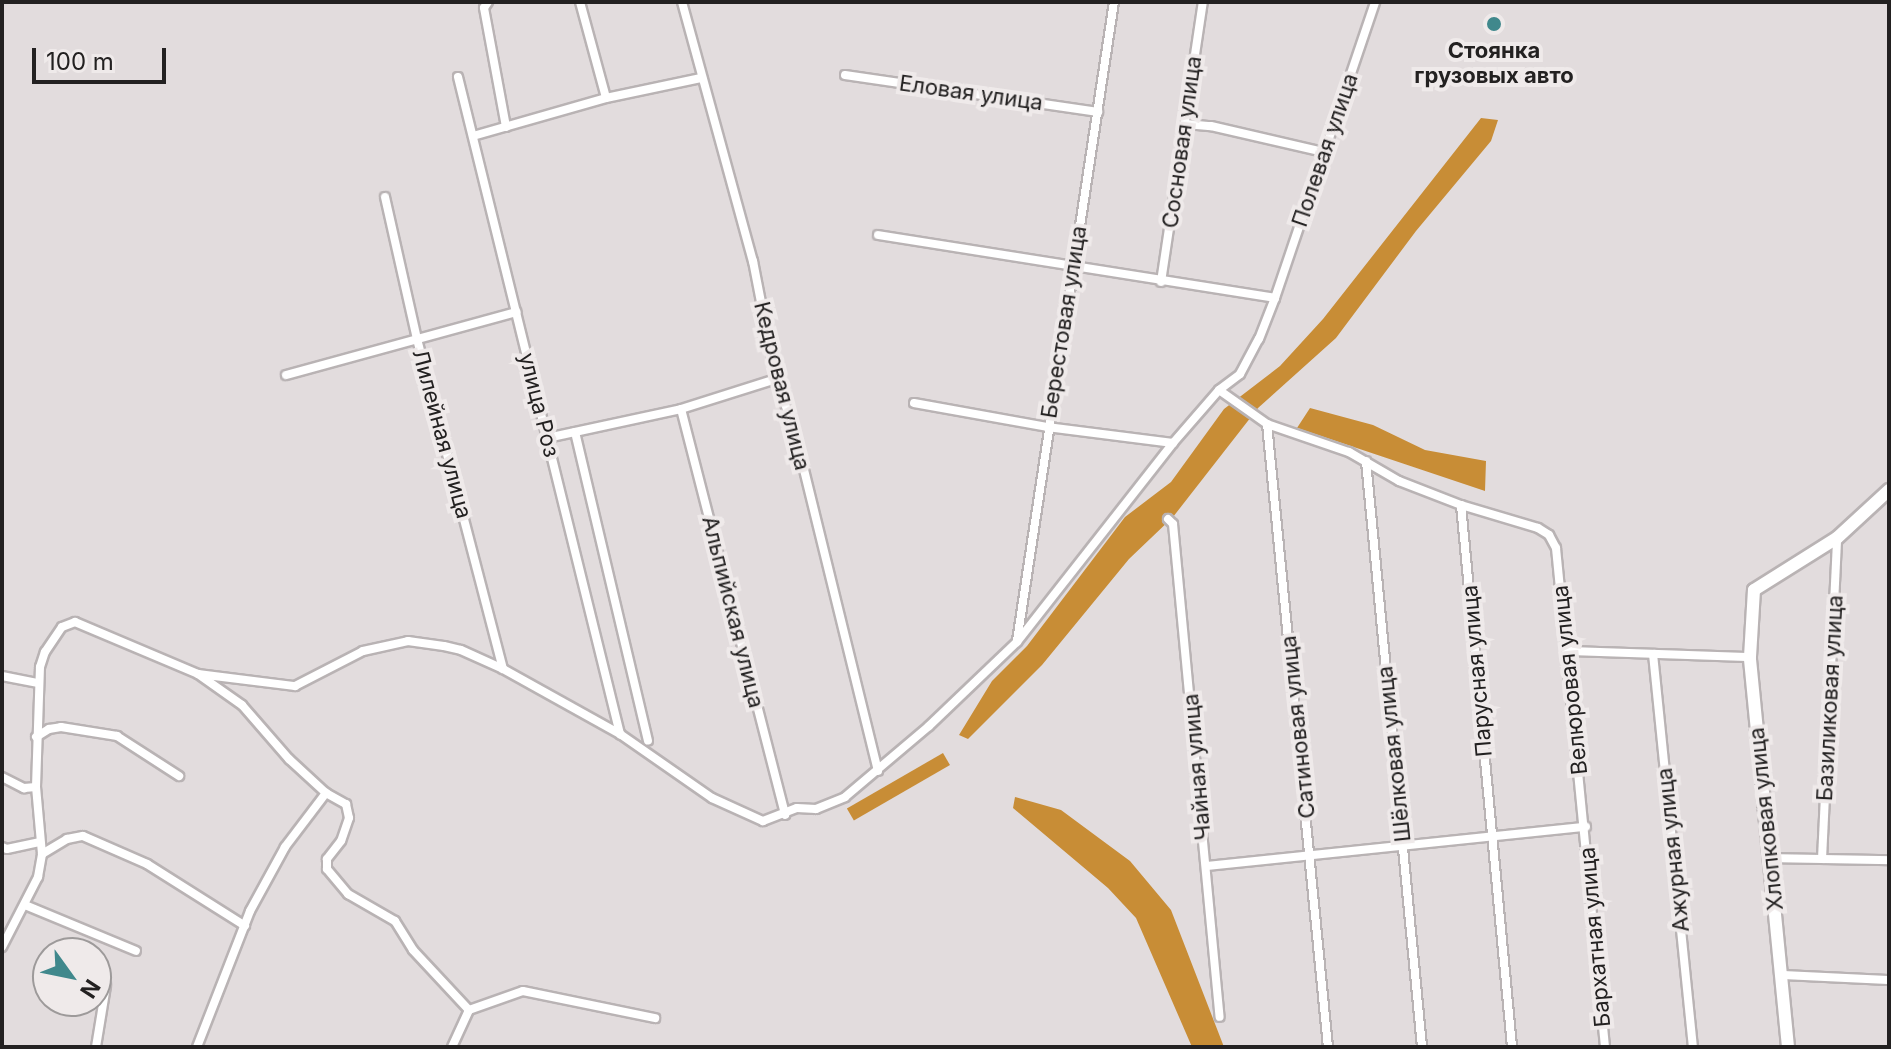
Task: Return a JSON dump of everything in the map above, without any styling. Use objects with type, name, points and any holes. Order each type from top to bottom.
[{"type":"street","points":[[488,2],[484,8],[506,127]]},
{"type":"street","points":[[580,2],[606,98]]},
{"type":"street","name":"Кедровая улица","points":[[682,2],[753,261],[776,379],[794,429],[878,771]]},
{"type":"street","name":"Берестовая улица","points":[[1017,642],[1047,427],[1114,2]]},
{"type":"street","name":"Сосновая улица","points":[[1161,282],[1203,2]]},
{"type":"street","name":"Полевая улица","points":[[198,674],[295,686],[363,651],[408,641],[461,650],[503,669],[620,734],[712,798],[763,821],[797,808],[816,809],[845,797],[878,771],[1017,642],[1173,443],[1219,390],[1240,374],[1259,339],[1275,298],[1375,2]]},
{"type":"street","name":"Еловая улица","points":[[845,75],[1098,112]]},
{"type":"street","name":"улица Роз","points":[[458,77],[620,734]]},
{"type":"street","points":[[473,136],[606,98],[701,78]]},
{"type":"street","points":[[1186,124],[1211,126],[1324,152]]},
{"type":"street","name":"Лилейная улица","points":[[385,197],[417,339],[503,669]]},
{"type":"street","points":[[878,235],[1275,298]]},
{"type":"street","points":[[286,375],[517,312]]},
{"type":"street","points":[[547,438],[681,409],[776,379]]},
{"type":"street","points":[[1219,390],[1267,424],[1349,452],[1399,481],[1461,505]]},
{"type":"street","points":[[914,403],[1047,427],[1173,443]]},
{"type":"street","name":"Альпийская улица","points":[[681,409],[785,815]]},
{"type":"street","name":"Сатиновая улица","points":[[1267,424],[1328,1047]]},
{"type":"street","name":"улица Роз","points":[[575,432],[648,740]]},
{"type":"street","name":"Шёлковая улица","points":[[1366,461],[1422,1047]]},
{"type":"street","points":[[1837,538],[1889,490]]},
{"type":"street","name":"Велюровая улица","points":[[1461,505],[1538,528],[1549,535],[1556,548],[1586,827]]},
{"type":"street","name":"Парусная улица","points":[[1461,505],[1512,1047]]},
{"type":"street","name":"Чайная улица","points":[[1168,519],[1173,524],[1220,1017]]},
{"type":"street","name":"Хлопковая улица","points":[[1788,1047],[1750,657],[1754,590],[1837,538]]},
{"type":"street","name":"Базиликовая улица","points":[[1822,859],[1837,538]]},
{"type":"street","points":[[2,947],[38,877],[42,854],[36,787],[38,683],[45,652],[62,627],[75,622],[93,627],[198,674],[242,705],[289,759],[326,793],[346,804],[349,818],[341,841],[327,859],[327,869],[348,894],[395,921],[413,950],[469,1010]]},
{"type":"street","points":[[1567,651],[1750,657]]},
{"type":"street","name":"Ажурная улица","points":[[1653,654],[1693,1047]]},
{"type":"street","points":[[2,676],[38,683]]},
{"type":"street","points":[[36,737],[49,729],[61,727],[117,736],[179,776]]},
{"type":"street","points":[[2,777],[24,788],[36,787]]},
{"type":"street","points":[[197,1047],[245,926],[285,847],[326,793]]},
{"type":"street","points":[[1206,866],[1586,827]]},
{"type":"street","name":"Бархатная улица","points":[[1586,827],[1605,1047]]},
{"type":"street","points":[[42,854],[67,839],[83,836],[147,864],[245,926]]},
{"type":"street","points":[[2,847],[7,849],[40,842]]},
{"type":"street","points":[[1770,858],[1889,860]]},
{"type":"street","points":[[25,905],[136,951]]},
{"type":"street","points":[[2,927],[12,932]]},
{"type":"street","points":[[1782,975],[1889,980]]},
{"type":"street","points":[[452,1047],[469,1010],[523,991],[655,1018]]},
{"type":"street","points":[[96,1047],[101,1017]]},
{"type":"shaded area","points":[[1481,118],[1498,120],[1491,141],[1416,231],[1336,338],[1258,408],[1173,517],[1129,559],[1042,665],[968,739],[959,735],[992,681],[1027,646],[1125,517],[1171,482],[1224,409],[1280,366],[1323,319]]},
{"type":"shaded area","points":[[1310,408],[1373,425],[1425,450],[1486,461],[1485,491],[1297,428]]},
{"type":"shaded area","points":[[943,753],[950,765],[854,821],[847,809]]},
{"type":"shaded area","points":[[1015,797],[1061,810],[1130,861],[1171,910],[1224,1047],[1192,1047],[1136,918],[1108,888],[1013,808]]},
{"type":"place","name":"Стоянка грузовых авто","points":[[1494,24]]}]
